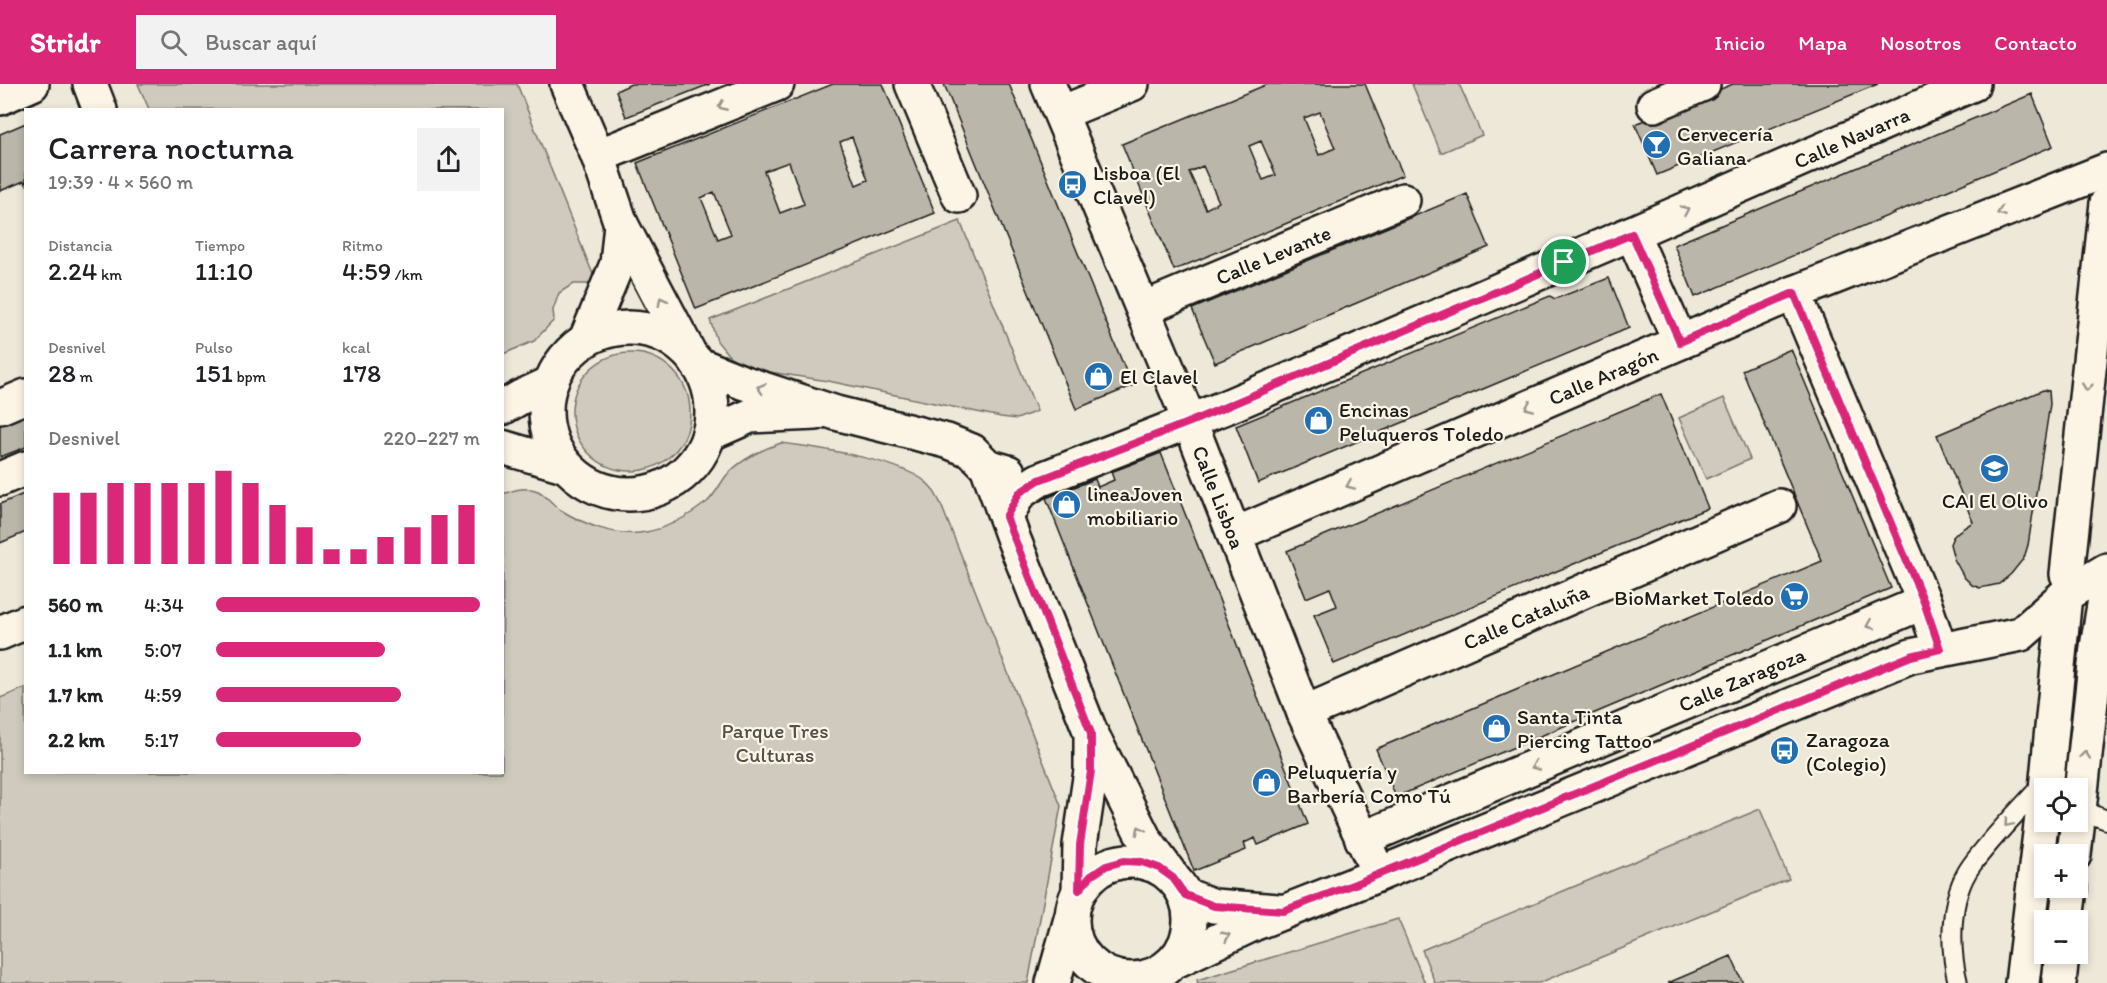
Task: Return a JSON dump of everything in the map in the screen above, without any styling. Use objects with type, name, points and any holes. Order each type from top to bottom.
[{"type":"street","points":[[0,98],[32,84]]},
{"type":"street","points":[[90,84],[99,108]]},
{"type":"street","points":[[567,84],[598,156],[621,224],[709,388],[712,408],[709,434],[699,457],[681,477],[658,490],[633,495],[607,492],[583,482],[564,465],[550,440],[545,412],[549,384],[560,364],[587,337],[617,264],[621,224]]},
{"type":"street","points":[[598,156],[777,84]]},
{"type":"street","points":[[912,84],[959,196]]},
{"type":"street","name":"Calle Lisboa","points":[[1048,84],[1190,422],[1304,712],[1379,874]]},
{"type":"street","points":[[1061,113],[1132,84]]},
{"type":"street","points":[[1654,105],[1702,84]]},
{"type":"street","name":"Calle Navarra","points":[[1006,517],[1019,493],[1039,480],[1190,422],[1632,234],[1973,84]]},
{"type":"street","name":"Calle Aragón","points":[[1234,535],[1794,293],[2107,171]]},
{"type":"street","name":"Calle Levante","points":[[1143,309],[1403,200]]},
{"type":"street","points":[[2047,778],[2107,203]]},
{"type":"street","points":[[1632,234],[1680,342]]},
{"type":"street","points":[[1794,293],[1924,602],[1940,649]]},
{"type":"street","points":[[587,337],[620,328],[645,329],[669,338],[693,358],[742,382],[836,412],[947,441],[972,451],[987,466],[1091,733],[1145,840],[1179,887],[1190,912],[1190,931],[1184,948],[1173,962],[1162,971],[1132,981],[1103,973],[1089,963],[1079,950],[1073,934],[1080,845],[1091,771],[1091,733]]},
{"type":"street","points":[[504,407],[549,384]]},
{"type":"street","points":[[0,407],[24,397]]},
{"type":"street","points":[[709,434],[750,416],[836,412]]},
{"type":"street","points":[[504,448],[564,465]]},
{"type":"street","points":[[987,466],[1039,480]]},
{"type":"street","points":[[0,479],[24,469]]},
{"type":"street","name":"Calle Cataluña","points":[[1304,712],[1779,506]]},
{"type":"street","points":[[2058,668],[2021,634],[2066,585],[2107,570]]},
{"type":"street","points":[[2079,844],[2093,815],[2097,647],[2107,586]]},
{"type":"street","name":"Calle Zaragoza","points":[[1362,839],[1924,602]]},
{"type":"street","points":[[0,633],[24,623]]},
{"type":"street","name":"Calle Zaragoza","points":[[1173,962],[1283,911],[1379,874],[1911,656],[2021,634]]},
{"type":"street","points":[[2022,983],[2041,832]]},
{"type":"street","points":[[1053,983],[1075,903],[1091,876],[1106,866],[1124,861],[1142,862],[1159,868],[1179,887]]},
{"type":"street","name":"Calle Zaragoza","points":[[1179,887],[1214,906],[1283,911]]},
{"type":"street","points":[[2059,983],[2061,964]]},
{"type":"lane","points":[[1958,983],[1955,970],[1953,916],[1960,887],[1971,866],[2034,801]]},
{"type":"green space","points":[[138,84],[517,84],[594,277],[589,284],[573,284],[559,293],[553,310],[554,320],[534,341],[504,354],[504,108],[149,108]]},
{"type":"green space","points":[[1412,84],[1459,84],[1482,135],[1441,153]]},
{"type":"green space","points":[[960,221],[1037,411],[1017,419],[1001,417],[828,381],[750,369],[729,356],[717,341],[710,320]]},
{"type":"green space","points":[[631,353],[654,357],[673,370],[686,389],[690,412],[686,435],[673,454],[654,467],[631,471],[608,467],[589,454],[576,435],[572,412],[576,389],[589,370],[608,357]]},
{"type":"green space","points":[[1724,398],[1750,459],[1706,479],[1679,418]]},
{"type":"green space","name":"Parque Tres Culturas","points":[[781,443],[882,462],[919,477],[930,486],[940,502],[1061,806],[1028,983],[0,983],[0,698],[24,688],[24,774],[504,774],[504,494],[520,489],[538,491],[559,509],[589,524],[624,533],[646,532],[670,524],[707,502],[726,476],[744,460]]},
{"type":"green space","points":[[1760,809],[1789,879],[1539,983],[1435,983],[1422,950]]},
{"type":"green space","points":[[1398,919],[1425,983],[1198,983],[1197,980]]},
{"type":"building","points":[[631,84],[710,84],[626,117],[616,91]]},
{"type":"building","points":[[833,84],[883,84],[935,213],[696,309],[637,163]],"holes":[[[852,137],[868,180],[856,185],[840,142]],[[789,162],[804,204],[780,213],[764,171]],[[714,192],[731,234],[718,239],[701,198]]]},
{"type":"building","points":[[944,84],[1009,84],[1132,386],[1076,409]]},
{"type":"building","points":[[1268,84],[1365,84],[1403,175],[1174,270],[1122,144]],"holes":[[[1320,112],[1335,148],[1319,155],[1304,118]],[[1261,141],[1276,175],[1263,180],[1249,146]],[[1203,166],[1219,202],[1206,209],[1189,172]]]},
{"type":"building","points":[[1733,84],[1878,84],[1657,175],[1635,124]]},
{"type":"building","points":[[2032,94],[2053,146],[1695,297],[1674,245]]},
{"type":"building","points":[[24,124],[24,181],[0,191],[0,134]]},
{"type":"building","points":[[1467,194],[1489,247],[1215,363],[1192,309]]},
{"type":"building","points":[[1609,278],[1629,328],[1258,483],[1236,426],[1550,296],[1555,299]]},
{"type":"building","points":[[1791,349],[1891,588],[1396,797],[1376,749],[1822,561],[1742,370]]},
{"type":"building","name":"CAI El Olivo","points":[[2043,390],[2049,391],[2050,404],[2024,558],[1999,584],[1980,588],[1972,585],[1964,577],[1954,559],[1950,544],[1953,537],[1973,522],[1937,435]]},
{"type":"building","points":[[1661,394],[1708,508],[1334,664],[1314,615],[1337,606],[1330,588],[1306,598],[1287,551]]},
{"type":"building","points":[[24,408],[24,448],[0,457],[0,417]]},
{"type":"building","points":[[1161,453],[1308,824],[1258,845],[1255,838],[1244,843],[1246,850],[1194,871],[1046,498],[1095,479],[1098,487],[1114,480],[1111,472]]},
{"type":"building","points":[[24,494],[24,533],[0,543],[0,504]]},
{"type":"building","points":[[1731,956],[1743,983],[1668,983]]},
{"type":"place","name":"Cervecería Galiana","points":[[1656,145]]},
{"type":"place","name":"Lisboa (El Clavel)","points":[[1072,184]]},
{"type":"place","name":"El Clavel","points":[[1099,376]]},
{"type":"place","name":"Encinas Peluqueros Toledo","points":[[1318,421]]},
{"type":"place","name":"CAI El Olivo","points":[[1995,469]]},
{"type":"place","name":"lineaJoven mobiliario","points":[[1066,505]]},
{"type":"place","name":"BioMarket Toledo","points":[[1795,597]]},
{"type":"place","name":"Santa Tinta Piercing Tattoo","points":[[1496,728]]},
{"type":"place","name":"Zaragoza (Colegio)","points":[[1785,751]]},
{"type":"place","name":"Peluquería y Barbería Como Tú","points":[[1266,783]]},
{"type":"route","points":[[1632,234],[1680,342],[1794,293],[1924,602],[1940,649],[1911,656],[1355,884],[1283,911],[1214,906],[1185,895],[1173,878],[1159,868],[1142,862],[1124,861],[1106,866],[1091,876],[1079,890],[1080,845],[1091,771],[1091,733],[1006,517],[1019,493],[1039,480],[1190,422],[1564,262],[1632,234]]}]
